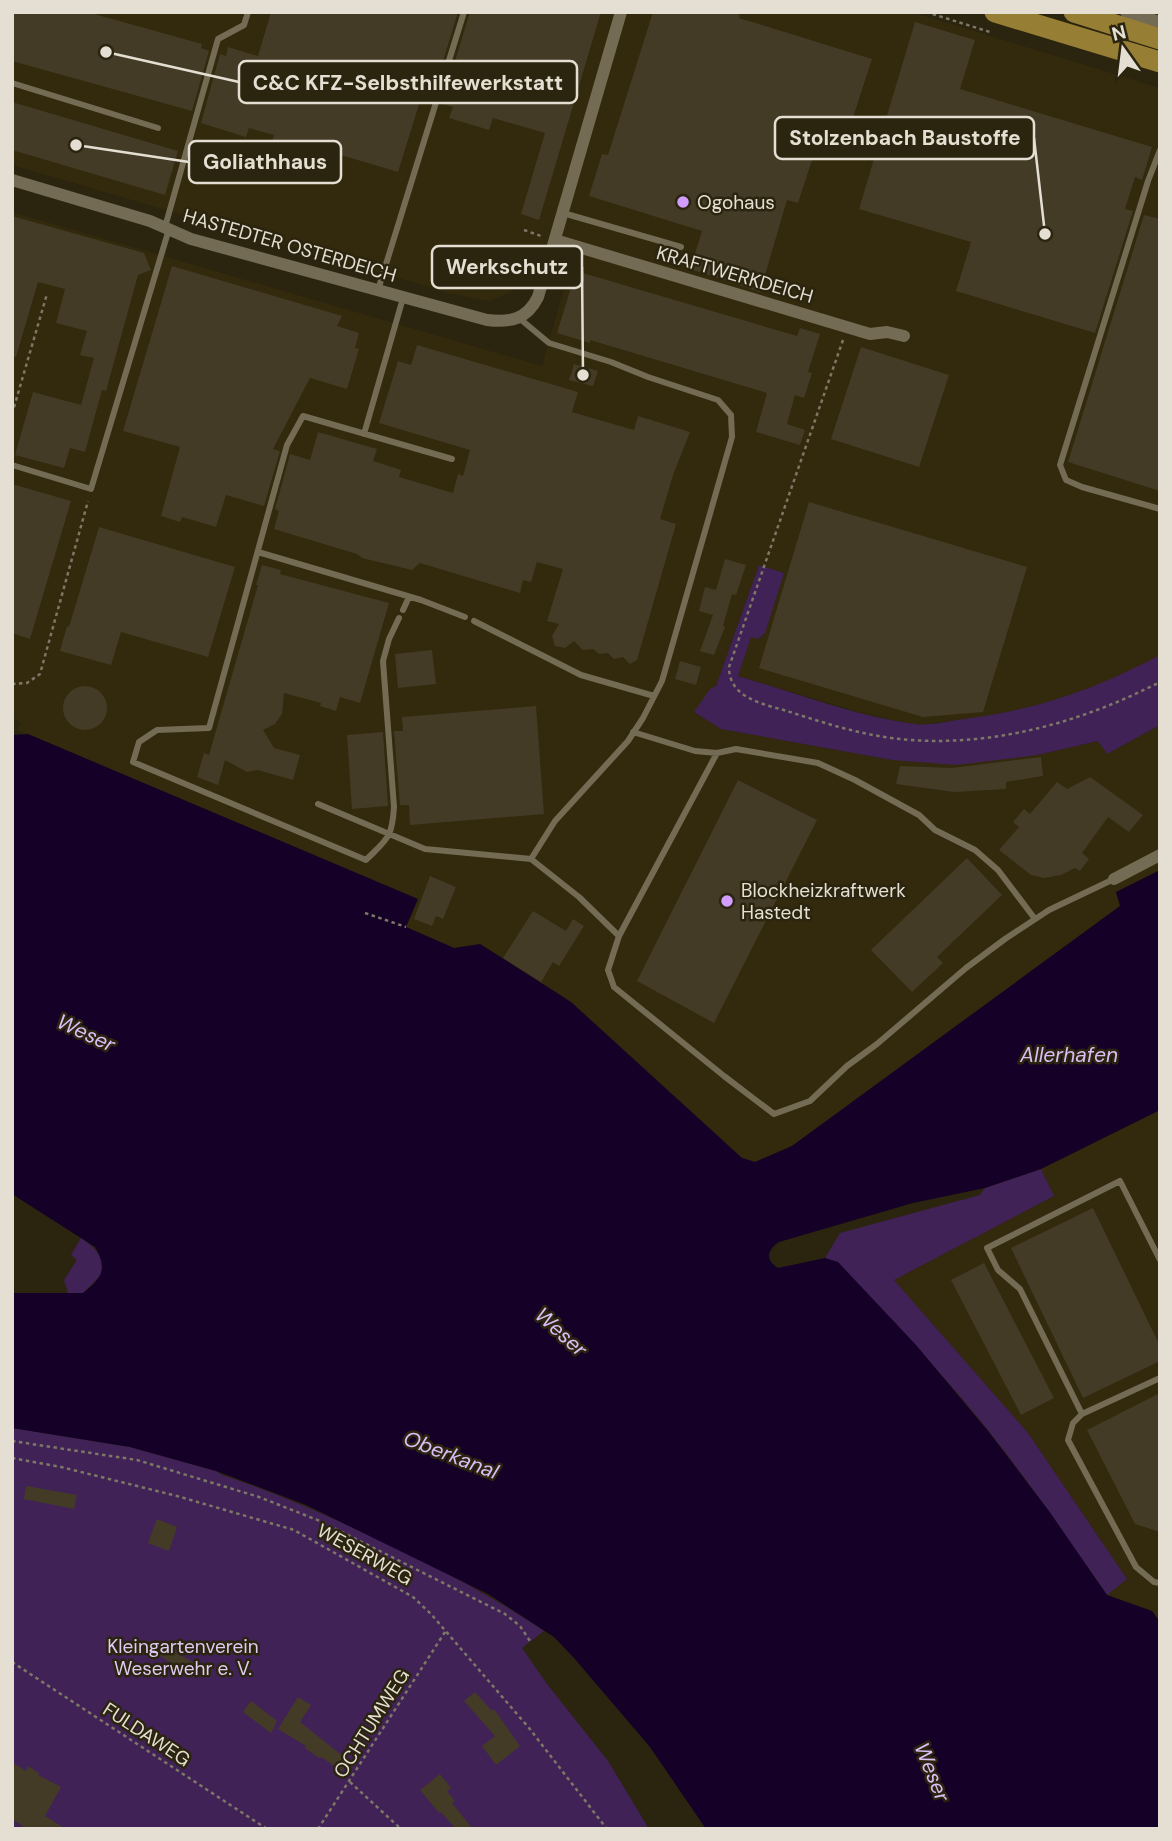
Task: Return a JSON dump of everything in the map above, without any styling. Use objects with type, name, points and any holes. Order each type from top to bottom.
[{"type":"main road","points":[[995,12],[1160,62]]},
{"type":"main road","points":[[1074,12],[1160,39]]},
{"type":"street","points":[[519,318],[531,310],[538,297],[621,12]]},
{"type":"street","points":[[1126,12],[1160,22]]},
{"type":"street","name":"HASTEDTER OSTERDEICH","points":[[12,180],[150,220],[191,239],[403,298],[487,320],[505,322],[519,318]]},
{"type":"street","name":"KRAFTWERKDEICH","points":[[555,240],[870,334],[887,332],[904,336]]},
{"type":"street","points":[[1114,879],[1160,855]]},
{"type":"lane","points":[[12,465],[91,489],[167,228],[218,38],[244,25],[247,12]]},
{"type":"lane","points":[[378,290],[464,12]]},
{"type":"lane","points":[[12,83],[158,128]]},
{"type":"lane","points":[[1160,150],[1060,466],[1066,480],[1082,487],[1160,509]]},
{"type":"lane","points":[[563,213],[681,247]]},
{"type":"lane","points":[[364,434],[403,298]]},
{"type":"lane","points":[[519,318],[549,343],[718,400],[731,415],[732,438],[662,681],[634,732],[555,821],[531,859]]},
{"type":"lane","points":[[399,618],[383,661],[394,807],[391,835],[366,860],[132,762],[139,742],[157,730],[209,728],[287,445],[303,416],[452,459]]},
{"type":"lane","points":[[258,552],[409,597],[465,617]]},
{"type":"lane","points":[[403,610],[409,597]]},
{"type":"lane","points":[[474,621],[581,674],[654,696]]},
{"type":"lane","points":[[634,732],[695,751],[718,753],[736,748],[818,763],[855,780],[919,815],[934,830],[975,850],[998,870],[1035,919]]},
{"type":"lane","points":[[718,753],[619,936],[608,970],[614,987],[774,1114],[810,1101],[846,1066],[877,1044],[966,968],[1035,919],[1114,879]]},
{"type":"lane","points":[[318,804],[425,849],[531,859],[579,897],[619,936]]},
{"type":"lane","points":[[1082,1414],[1020,1289],[998,1270],[987,1248],[1120,1181],[1160,1260]]},
{"type":"lane","points":[[1160,1378],[1082,1414],[1073,1423],[1068,1440],[1136,1567],[1154,1582],[1160,1583]]},
{"type":"path","points":[[524,230],[534,234]]},
{"type":"path","points":[[12,414],[47,294]]},
{"type":"path","points":[[847,327],[729,667],[733,687],[746,697],[855,732],[924,741],[1044,728],[1088,713],[1160,682]]},
{"type":"path","points":[[12,684],[27,683],[40,674],[91,489]]},
{"type":"path","points":[[365,914],[406,927]]},
{"type":"path","points":[[12,1441],[137,1460],[199,1477],[283,1506],[320,1521],[505,1614],[520,1626],[530,1641]]},
{"type":"path","name":"WESERWEG","points":[[12,1458],[61,1467],[177,1496],[294,1530],[414,1597],[529,1728],[607,1829]]},
{"type":"path","name":"OCHTUMWEG","points":[[318,1829],[446,1631]]},
{"type":"path","name":"FULDAWEG","points":[[12,1662],[267,1829]]},
{"type":"path","points":[[350,1782],[401,1829]]},
{"type":"shaded area","points":[[12,12],[912,12],[1160,88],[1160,655],[1120,676],[1051,703],[982,717],[917,725],[866,714],[738,676],[751,636],[783,573],[759,565],[716,686],[694,712],[721,729],[891,760],[1037,755],[1099,741],[1107,754],[1160,725],[1160,870],[1116,892],[1120,906],[792,1146],[755,1162],[742,1158],[571,1002],[480,944],[454,948],[406,927],[417,899],[17,730],[21,722],[12,718],[12,212],[542,366],[572,260],[531,246],[519,282],[509,293],[489,301],[449,293],[12,165]]},
{"type":"shaded area","points":[[1160,1110],[1160,1622],[1152,1611],[1107,1595],[1127,1579],[1028,1433],[894,1280],[1054,1196],[1041,1169]]},
{"type":"green space","points":[[759,565],[784,573],[765,633],[758,639],[751,637],[738,676],[848,710],[925,724],[985,716],[1062,698],[1160,655],[1160,725],[1107,754],[1098,741],[1037,755],[957,765],[892,760],[721,729],[694,712],[710,689],[716,686]]},
{"type":"green space","points":[[1041,1169],[1054,1196],[894,1280],[1028,1433],[1127,1579],[1107,1595],[1019,1470],[970,1408],[838,1263],[825,1258],[840,1233],[980,1195],[985,1188]]},
{"type":"green space","points":[[81,1238],[98,1253],[102,1263],[101,1275],[83,1293],[68,1293],[64,1280],[77,1260],[71,1255]]},
{"type":"green space","name":"Kleingartenverein Weserwehr e. V.","points":[[12,1428],[130,1447],[216,1471],[365,1533],[446,1573],[525,1619],[544,1631],[522,1648],[608,1761],[649,1829],[12,1829]]},
{"type":"water","points":[[28,734],[418,899],[406,927],[454,948],[480,944],[571,1002],[742,1158],[755,1162],[792,1146],[1120,906],[1116,892],[1160,870],[1160,1110],[1041,1169],[985,1188],[913,1203],[779,1242],[772,1248],[769,1258],[778,1268],[825,1258],[838,1262],[916,1345],[988,1431],[1049,1511],[1107,1595],[1152,1611],[1160,1622],[1160,1829],[706,1829],[650,1747],[574,1658],[554,1637],[488,1594],[306,1505],[216,1471],[130,1447],[12,1428],[12,1293],[83,1293],[99,1278],[102,1267],[95,1247],[12,1194],[12,735]]},
{"type":"building","points":[[12,12],[87,12],[202,44],[201,48],[209,51],[192,111],[12,61]]},
{"type":"building","points":[[271,12],[458,12],[431,100],[421,98],[398,172],[307,145],[305,155],[271,145],[274,135],[249,128],[246,137],[201,123],[220,54],[226,56],[228,47],[258,56]]},
{"type":"building","points":[[470,12],[601,12],[539,220],[521,214],[545,133],[493,118],[489,130],[449,118],[453,107],[442,104]]},
{"type":"building","points":[[653,12],[732,12],[740,15],[739,18],[872,59],[846,139],[803,126],[795,151],[813,157],[798,203],[787,200],[760,292],[690,269],[702,231],[589,196],[602,154],[608,155]]},
{"type":"building","points":[[915,22],[975,40],[960,89],[1152,147],[1142,180],[1135,177],[1125,209],[1133,211],[1095,333],[956,291],[971,242],[859,209]]},
{"type":"building","points":[[12,102],[178,151],[165,195],[12,150]]},
{"type":"building","points":[[1144,215],[1160,219],[1160,491],[1068,462]]},
{"type":"building","points":[[12,216],[144,253],[151,270],[138,275],[106,391],[102,390],[85,452],[70,448],[64,468],[15,455],[33,392],[81,405],[94,358],[80,355],[87,331],[56,323],[65,289],[38,282],[16,357],[12,356]]},
{"type":"building","points":[[172,266],[342,316],[337,326],[359,333],[355,348],[359,349],[347,389],[310,378],[273,449],[280,451],[264,506],[226,495],[216,527],[182,517],[180,522],[161,516],[180,447],[123,431]]},
{"type":"building","points":[[576,271],[797,336],[800,328],[820,334],[808,372],[812,373],[804,398],[795,395],[787,424],[805,430],[800,445],[756,432],[767,393],[590,340],[590,343],[557,333]]},
{"type":"building","points":[[417,345],[578,392],[572,412],[634,430],[638,416],[690,432],[660,519],[676,524],[637,660],[630,664],[623,657],[614,659],[608,653],[599,654],[593,649],[583,650],[574,641],[565,648],[555,646],[552,636],[559,624],[547,621],[563,569],[537,562],[531,582],[523,580],[520,593],[420,563],[412,570],[362,558],[357,554],[274,529],[279,511],[275,509],[290,454],[310,460],[318,432],[377,449],[373,461],[401,470],[399,477],[453,493],[458,474],[463,476],[470,450],[379,423],[398,361],[411,365]]},
{"type":"building","points":[[861,347],[949,375],[919,467],[831,439]]},
{"type":"building","points":[[574,364],[598,371],[593,386],[569,380]]},
{"type":"building","points":[[12,484],[71,501],[30,639],[12,633]]},
{"type":"building","points":[[809,502],[1027,567],[983,712],[923,717],[759,668]]},
{"type":"building","points":[[99,527],[235,567],[208,657],[121,632],[111,665],[60,651]]},
{"type":"building","points":[[725,559],[746,565],[736,595],[732,594],[723,626],[725,627],[714,655],[700,651],[713,615],[699,611],[705,587],[716,590]]},
{"type":"building","points":[[262,565],[281,570],[280,574],[389,603],[360,703],[340,697],[336,711],[320,706],[321,703],[284,693],[282,714],[275,724],[263,730],[274,748],[300,755],[293,780],[258,770],[247,772],[225,760],[218,785],[197,777],[204,753],[209,755]]},
{"type":"building","points":[[432,650],[436,684],[398,688],[395,654]]},
{"type":"building","points":[[680,661],[701,667],[696,685],[675,679]]},
{"type":"building","points":[[85,686],[101,692],[107,708],[101,724],[85,730],[69,724],[63,708],[69,692]]},
{"type":"building","points":[[536,706],[544,814],[410,825],[409,805],[400,805],[394,731],[403,731],[402,717]]},
{"type":"building","points":[[383,732],[388,806],[352,809],[347,735]]},
{"type":"building","points":[[1041,757],[1043,776],[1006,782],[1006,789],[954,792],[896,784],[900,766],[952,768]]},
{"type":"building","points":[[1090,777],[1143,815],[1129,832],[1108,817],[1082,853],[1089,859],[1080,871],[1075,868],[1061,875],[1044,878],[1031,875],[999,850],[1019,827],[1013,822],[1024,809],[1030,814],[1057,782],[1067,789]]},
{"type":"building","name":"Blockheizkraftwerk Hastedt","points":[[738,780],[817,820],[714,1023],[637,981]]},
{"type":"building","points":[[967,858],[1002,895],[937,957],[943,963],[912,992],[871,950]]},
{"type":"building","points":[[430,876],[456,887],[443,919],[436,916],[432,926],[414,919]]},
{"type":"building","points":[[533,911],[566,931],[573,919],[584,926],[559,966],[553,962],[541,982],[503,958]]},
{"type":"building","points":[[1093,1208],[1160,1346],[1160,1361],[1083,1398],[1011,1248]]},
{"type":"building","points":[[984,1263],[1054,1398],[1021,1415],[951,1280]]},
{"type":"building","points":[[1160,1393],[1160,1532],[1135,1524],[1087,1430]]},
{"type":"building","points":[[26,1486],[77,1495],[74,1509],[24,1499]]},
{"type":"building","points":[[157,1519],[177,1527],[169,1551],[148,1543]]},
{"type":"building","points":[[159,1644],[165,1647],[168,1644],[178,1651],[176,1653],[199,1665],[192,1677],[154,1652]]},
{"type":"building","points":[[475,1692],[492,1711],[494,1709],[520,1746],[496,1765],[482,1746],[495,1736],[464,1701]]},
{"type":"building","points":[[298,1697],[311,1705],[300,1722],[349,1761],[342,1771],[278,1729]]},
{"type":"building","points":[[251,1701],[277,1721],[271,1733],[243,1712]]},
{"type":"building","points":[[12,1762],[26,1771],[28,1766],[39,1773],[38,1775],[61,1787],[45,1816],[66,1829],[27,1829],[12,1819]]},
{"type":"building","points":[[440,1774],[451,1788],[447,1791],[455,1801],[452,1803],[473,1829],[456,1829],[420,1790]]},
{"type":"place","name":"C&C KFZ-Selbsthilfewerkstatt","points":[[106,52]]},
{"type":"place","name":"Goliathhaus","points":[[76,145]]},
{"type":"place","name":"Ogohaus","points":[[683,202]]},
{"type":"place","name":"Stolzenbach Baustoffe","points":[[1045,234]]},
{"type":"place","name":"Werkschutz","points":[[583,375]]},
{"type":"place","name":"Blockheizkraftwerk Hastedt","points":[[727,901]]},
{"type":"water label","name":"Weser","points":[[86,1033]]},
{"type":"water label","name":"Allerhafen","points":[[1069,1055]]},
{"type":"water label","name":"Weser","points":[[561,1332]]},
{"type":"water label","name":"Oberkanal","points":[[451,1455]]},
{"type":"water label","name":"Weser","points":[[932,1772]]}]
